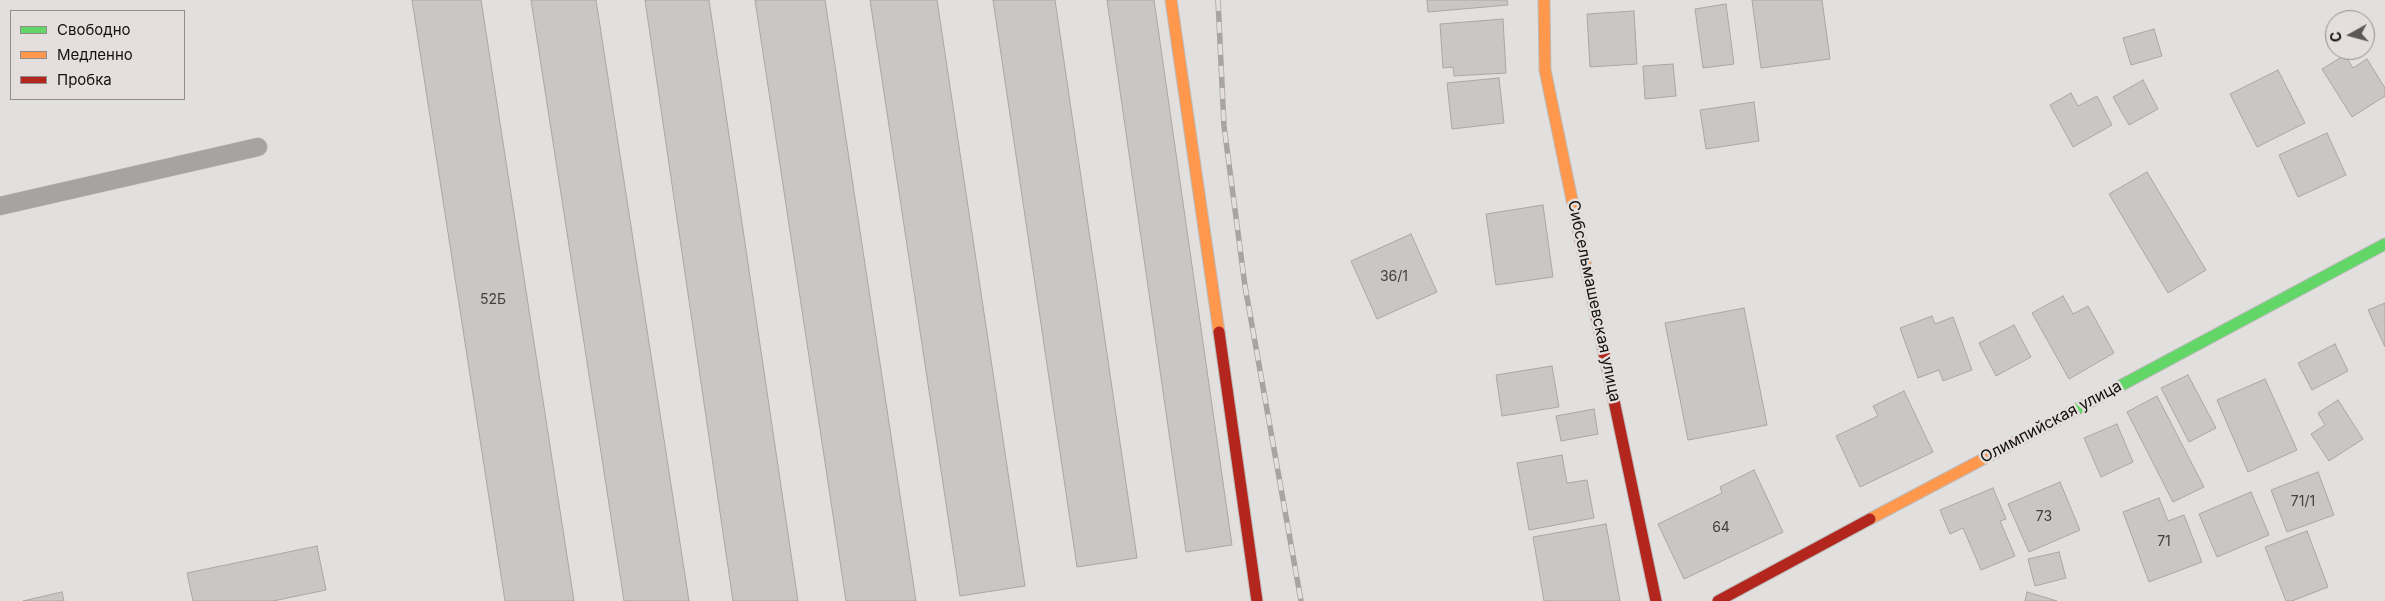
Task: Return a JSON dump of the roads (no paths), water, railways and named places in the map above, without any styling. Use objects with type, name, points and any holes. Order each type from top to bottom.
[{"type":"street","points":[[1170,0],[1256,601]]},
{"type":"street","name":"Сибсельмашевская улица","points":[[1544,0],[1545,70],[1656,601]]},
{"type":"street","name":"Олимпийская улица","points":[[1718,601],[2385,244]]},
{"type":"lane","points":[[0,206],[258,147]]},
{"type":"railway","points":[[1218,0],[1224,126],[1245,286],[1301,601]]}]
